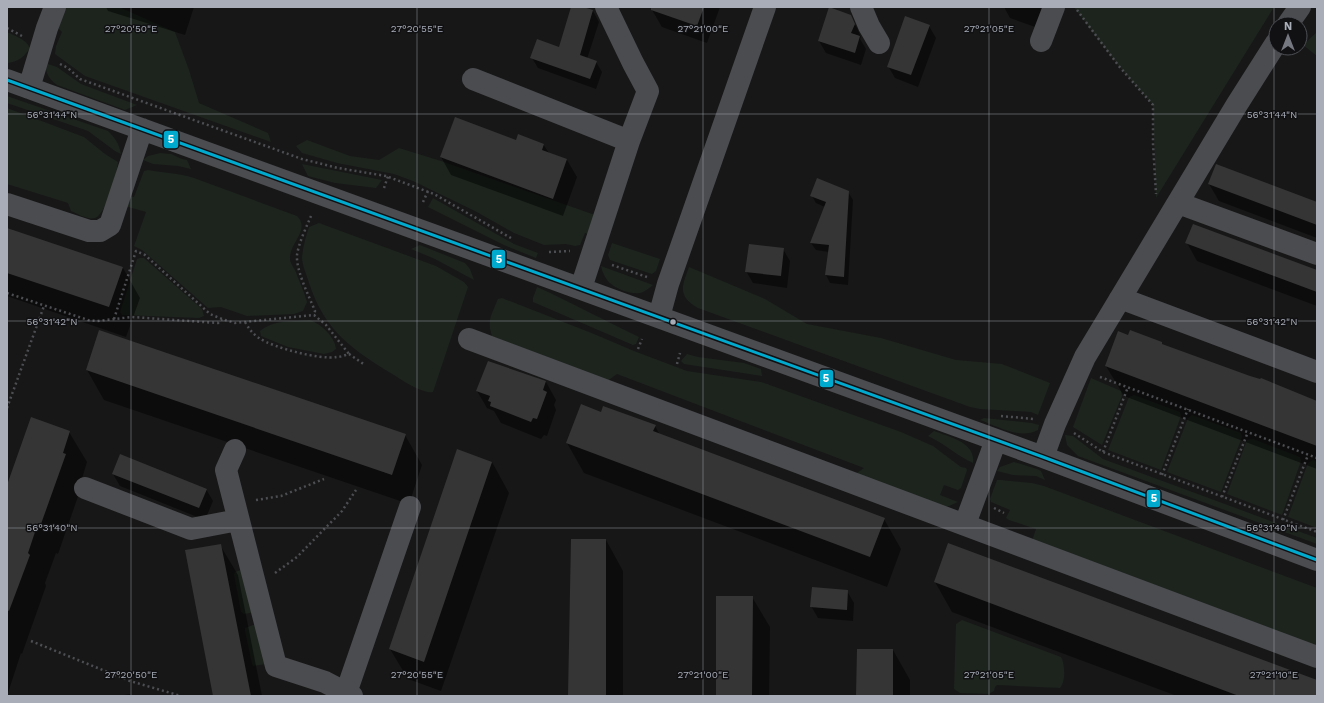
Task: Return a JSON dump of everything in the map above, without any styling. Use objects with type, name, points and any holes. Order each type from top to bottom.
[{"type":"street","points":[[29,88],[55,7]]},
{"type":"street","points":[[581,288],[629,141],[648,91],[606,7]]},
{"type":"street","points":[[659,317],[668,284],[765,7]]},
{"type":"street","points":[[861,7],[878,43]]},
{"type":"street","points":[[1041,41],[1054,7]]},
{"type":"street","points":[[1294,16],[1300,7]]},
{"type":"street","points":[[1043,457],[1055,424],[1085,357],[1268,56]]},
{"type":"street","points":[[473,79],[629,141]]},
{"type":"street","points":[[7,80],[1043,457],[1317,560]]},
{"type":"street","points":[[7,204],[89,231],[100,231],[110,225],[142,130]]},
{"type":"street","points":[[1178,203],[1317,254]]},
{"type":"street","points":[[1120,298],[1317,372]]},
{"type":"street","points":[[469,339],[1317,657]]},
{"type":"street","points":[[965,524],[996,440]]},
{"type":"street","points":[[235,450],[226,470],[276,666],[325,682],[349,695],[410,507]]},
{"type":"street","points":[[84,488],[191,528],[238,520]]},
{"type":"path","points":[[1074,7],[1118,66],[1153,105],[1153,144],[1156,198]]},
{"type":"path","points":[[7,28],[29,40],[53,45],[50,58],[68,68],[80,78],[302,158],[338,168],[388,176],[428,191],[517,242]]},
{"type":"path","points":[[384,188],[388,176]]},
{"type":"path","points":[[423,202],[428,191]]},
{"type":"path","points":[[311,216],[297,256],[300,271],[315,311],[314,315]]},
{"type":"path","points":[[114,319],[136,251],[145,255],[210,314],[235,323],[314,315],[326,325],[349,354],[365,365]]},
{"type":"path","points":[[545,252],[577,251],[668,284]]},
{"type":"path","points":[[7,293],[88,320],[97,321],[132,317],[218,323],[222,319]]},
{"type":"path","points":[[7,408],[44,306]]},
{"type":"path","points":[[245,322],[250,330],[260,339],[276,346],[314,357],[336,358],[349,354]]},
{"type":"path","points":[[638,349],[642,339]]},
{"type":"path","points":[[677,364],[680,353]]},
{"type":"path","points":[[1093,374],[1317,458]]},
{"type":"path","points":[[1103,452],[1128,387]]},
{"type":"path","points":[[1162,474],[1188,409]]},
{"type":"path","points":[[1055,424],[1080,436],[1103,452],[1317,532]]},
{"type":"path","points":[[1222,497],[1248,432]]},
{"type":"path","points":[[1283,520],[1308,455]]},
{"type":"path","points":[[254,500],[281,496],[324,479]]},
{"type":"path","points":[[256,587],[297,557],[342,511],[356,490]]},
{"type":"path","points":[[31,641],[130,681],[181,696]]},
{"type":"shaded area","points":[[61,7],[119,7],[175,32],[199,103],[268,133],[271,142],[85,76],[55,54],[56,46],[62,32],[55,25]]},
{"type":"shaded area","points":[[1074,7],[1274,7],[1156,198],[1153,105],[1118,65]]},
{"type":"shaded area","points":[[7,32],[23,40],[30,48],[25,54],[14,62],[7,63]]},
{"type":"shaded area","points":[[1317,32],[1317,56],[1308,49],[1308,40]]},
{"type":"shaded area","points":[[45,63],[57,67],[81,84],[137,105],[125,110],[57,85],[48,76]]},
{"type":"shaded area","points":[[7,96],[108,131],[116,141],[121,154],[88,131],[7,103]]},
{"type":"shaded area","points":[[7,108],[84,137],[105,154],[118,162],[116,175],[107,202],[99,215],[95,218],[86,217],[71,211],[68,203],[7,184]]},
{"type":"shaded area","points":[[307,140],[350,156],[379,160],[399,148],[441,161],[595,215],[590,235],[585,233],[580,245],[544,245],[514,233],[475,211],[413,181],[394,174],[337,163],[302,153],[296,146]]},
{"type":"shaded area","points":[[160,153],[171,154],[187,160],[191,169],[178,166],[153,164],[143,160],[148,156]]},
{"type":"shaded area","points":[[302,164],[382,180],[376,188],[335,183],[308,176]]},
{"type":"shaded area","points":[[148,170],[194,178],[297,216],[301,221],[302,226],[290,259],[307,302],[303,311],[294,314],[247,316],[221,307],[208,308],[142,250],[134,246],[146,212],[125,206],[128,196],[134,197],[144,171]]},
{"type":"shaded area","points":[[433,198],[514,244],[538,253],[536,258],[504,245],[428,207]]},
{"type":"shaded area","points":[[319,223],[436,266],[464,282],[468,287],[433,392],[424,391],[402,380],[353,348],[332,327],[323,315],[309,283],[302,260],[309,227]]},
{"type":"shaded area","points":[[612,243],[660,259],[656,271],[652,274],[610,260],[608,255]]},
{"type":"shaded area","points":[[420,245],[465,263],[470,269],[474,280],[435,259],[411,249]]},
{"type":"shaded area","points":[[144,258],[202,309],[204,316],[199,318],[122,315],[120,312],[137,259]]},
{"type":"shaded area","points":[[601,266],[653,285],[640,293],[624,291],[615,287],[606,279]]},
{"type":"shaded area","points":[[689,267],[765,299],[807,324],[881,338],[956,360],[1002,364],[1050,383],[1038,415],[1031,412],[970,407],[698,308],[691,304],[684,295],[683,285]]},
{"type":"shaded area","points":[[537,287],[639,337],[636,344],[633,345],[533,302]]},
{"type":"shaded area","points":[[502,298],[687,371],[761,382],[901,432],[933,446],[967,470],[961,488],[958,490],[944,485],[940,495],[958,502],[944,507],[851,477],[864,468],[617,374],[606,382],[492,336],[490,318],[498,299]]},
{"type":"shaded area","points":[[310,320],[327,332],[333,340],[336,349],[332,352],[324,354],[288,347],[261,336],[260,331],[272,324]]},
{"type":"shaded area","points":[[687,354],[698,357],[744,363],[761,369],[762,376],[684,364],[681,361]]},
{"type":"shaded area","points":[[1091,378],[1121,391],[1122,396],[1102,445],[1073,427]]},
{"type":"shaded area","points":[[1134,395],[1180,412],[1181,416],[1161,470],[1108,450],[1129,397]]},
{"type":"shaded area","points":[[1192,415],[1241,433],[1242,437],[1221,492],[1167,472],[1188,418]]},
{"type":"shaded area","points":[[984,418],[1039,425],[1038,430],[1031,433],[1016,433],[980,420]]},
{"type":"shaded area","points":[[934,431],[954,438],[966,445],[973,456],[973,463],[928,436]]},
{"type":"shaded area","points":[[1065,435],[1073,436],[1103,459],[1317,538],[1317,544],[1078,456],[1067,445]]},
{"type":"shaded area","points":[[1253,439],[1300,457],[1301,461],[1282,515],[1227,494],[1247,440]]},
{"type":"shaded area","points":[[1313,460],[1317,462],[1317,528],[1288,517],[1308,463]]},
{"type":"shaded area","points":[[1014,462],[1041,471],[1045,480],[1036,476],[1013,475],[997,471],[1000,467]]},
{"type":"shaded area","points":[[997,480],[1032,483],[1044,486],[1317,588],[1317,649],[1032,541],[1036,529],[1009,520],[1006,518],[1010,510],[991,502],[990,499]]},
{"type":"shaded area","points":[[247,568],[256,612],[244,614],[241,612],[234,575],[235,572]]},
{"type":"shaded area","points":[[962,620],[1061,657],[1064,672],[1062,685],[1060,688],[997,685],[994,691],[989,694],[960,693],[954,689],[956,624]]},
{"type":"shaded area","points":[[259,623],[267,664],[253,666],[245,628]]},
{"type":"building","points":[[571,7],[583,7],[593,10],[580,55],[597,61],[590,79],[530,58],[537,39],[559,47]]},
{"type":"building","points":[[651,7],[704,7],[697,26],[651,10]]},
{"type":"building","points":[[829,7],[851,15],[855,24],[851,33],[860,36],[855,53],[818,41]]},
{"type":"building","points":[[905,16],[930,25],[911,75],[887,67]]},
{"type":"building","points":[[455,117],[516,140],[518,134],[544,144],[542,150],[567,159],[553,199],[440,157]]},
{"type":"building","points":[[1216,164],[1317,202],[1317,225],[1208,184]]},
{"type":"building","points":[[817,178],[849,191],[844,277],[825,275],[829,245],[810,243],[826,202],[810,196]]},
{"type":"building","points":[[1193,224],[1317,270],[1317,292],[1185,243]]},
{"type":"building","points":[[7,228],[123,267],[109,307],[7,273]]},
{"type":"building","points":[[749,244],[784,248],[781,276],[745,272]]},
{"type":"building","points":[[99,330],[406,434],[392,475],[86,370]]},
{"type":"building","points":[[1130,330],[1162,342],[1162,344],[1250,376],[1261,378],[1317,401],[1317,446],[1105,366],[1118,331],[1128,335]]},
{"type":"building","points":[[488,361],[546,381],[543,390],[547,392],[537,419],[533,418],[531,422],[490,406],[491,402],[488,401],[490,396],[476,391]]},
{"type":"building","points":[[581,404],[601,412],[603,406],[656,425],[653,431],[885,518],[870,557],[566,443]]},
{"type":"building","points":[[31,417],[70,431],[63,453],[66,454],[41,524],[38,523],[28,553],[30,555],[9,611],[7,610],[7,485]]},
{"type":"building","points":[[457,449],[492,462],[424,662],[389,649]]},
{"type":"building","points":[[120,454],[207,489],[199,508],[112,474]]},
{"type":"building","points":[[571,539],[606,539],[606,696],[568,696]]},
{"type":"building","points":[[948,543],[1317,680],[1317,696],[1239,696],[934,582]]},
{"type":"building","points":[[221,544],[251,696],[213,696],[185,550]]},
{"type":"building","points":[[812,587],[848,590],[847,610],[810,607]]},
{"type":"building","points":[[716,596],[753,596],[752,696],[716,696]]},
{"type":"building","points":[[857,649],[893,649],[893,696],[856,696]]},
{"type":"transit line","name":"5","points":[[7,80],[1043,457],[1317,560]]}]
